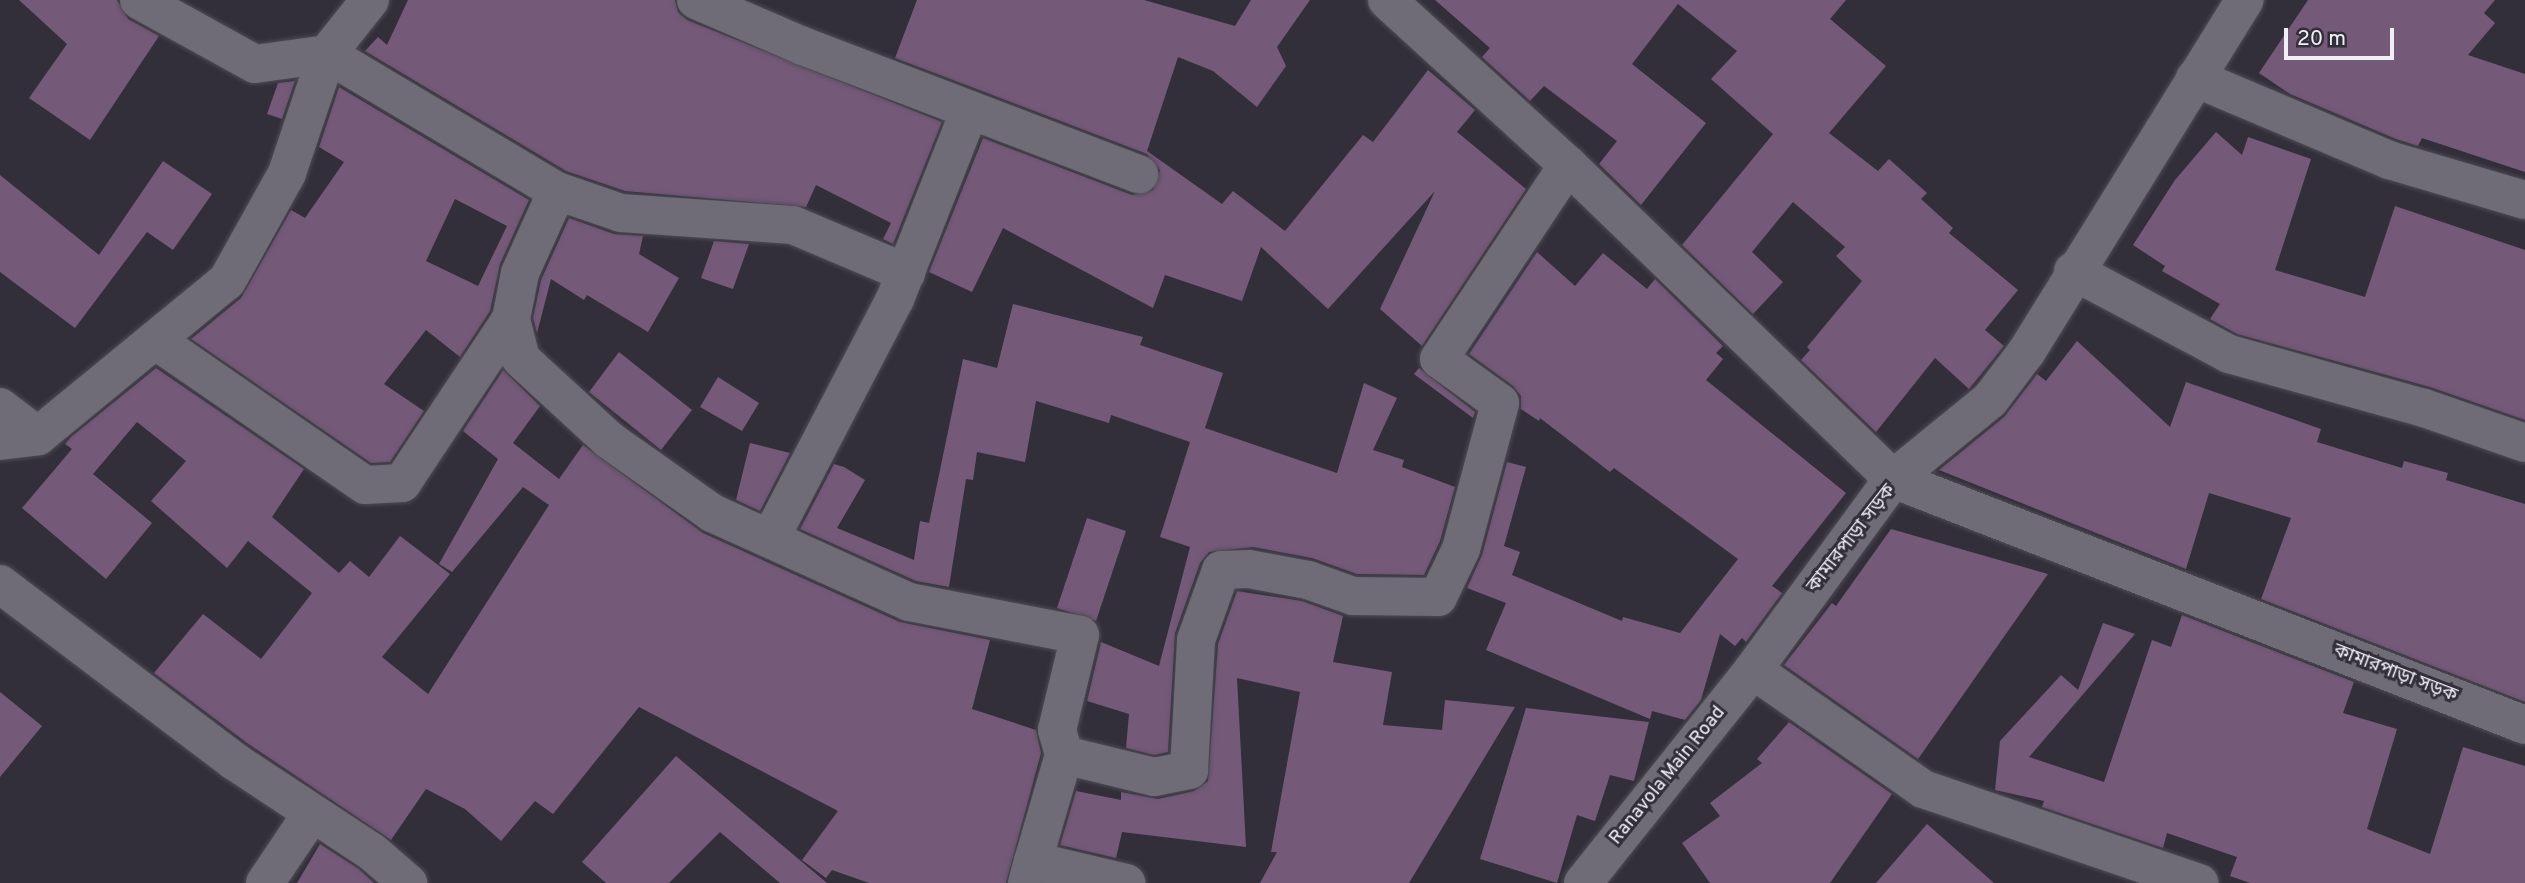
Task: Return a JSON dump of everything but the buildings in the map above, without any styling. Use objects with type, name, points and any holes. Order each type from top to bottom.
[{"type":"street","points":[[139,0],[255,64],[327,54],[557,191],[621,213],[793,225],[906,273]]},
{"type":"street","points":[[0,441],[38,436],[227,281],[287,173],[327,54],[370,0]]},
{"type":"street","points":[[696,0],[970,110],[1139,174]]},
{"type":"street","points":[[1387,0],[1567,166],[1893,479],[1990,400],[2028,351],[2073,271],[2245,0]]},
{"type":"street","points":[[2196,78],[2389,160],[2525,200]]},
{"type":"street","points":[[771,537],[906,273],[970,110]]},
{"type":"street","points":[[1064,755],[1154,777],[1189,769],[1196,640],[1221,570],[1249,569],[1308,580],[1353,596],[1438,597],[1461,550],[1500,403],[1439,359],[1567,166]]},
{"type":"street","points":[[155,340],[365,485],[402,483],[511,319],[520,273],[557,191]]},
{"type":"street","points":[[2073,271],[2229,354],[2424,408],[2525,443]]},
{"type":"street","points":[[511,319],[521,359],[609,440],[712,513],[771,537],[909,602],[1080,635],[1057,730],[1064,755],[1030,872],[1126,883]]},
{"type":"street","points":[[0,407],[38,436]]},
{"type":"street","name":"কামারপাড়া সড়ক","points":[[1753,670],[1893,479],[2525,725]]},
{"type":"street","points":[[0,584],[234,761],[312,813],[408,883]]},
{"type":"street","points":[[1753,670],[1923,789],[2199,883]]},
{"type":"street","name":"Ranavola Main Road","points":[[1583,883],[1753,670]]},
{"type":"street","points":[[265,883],[312,813]]}]
